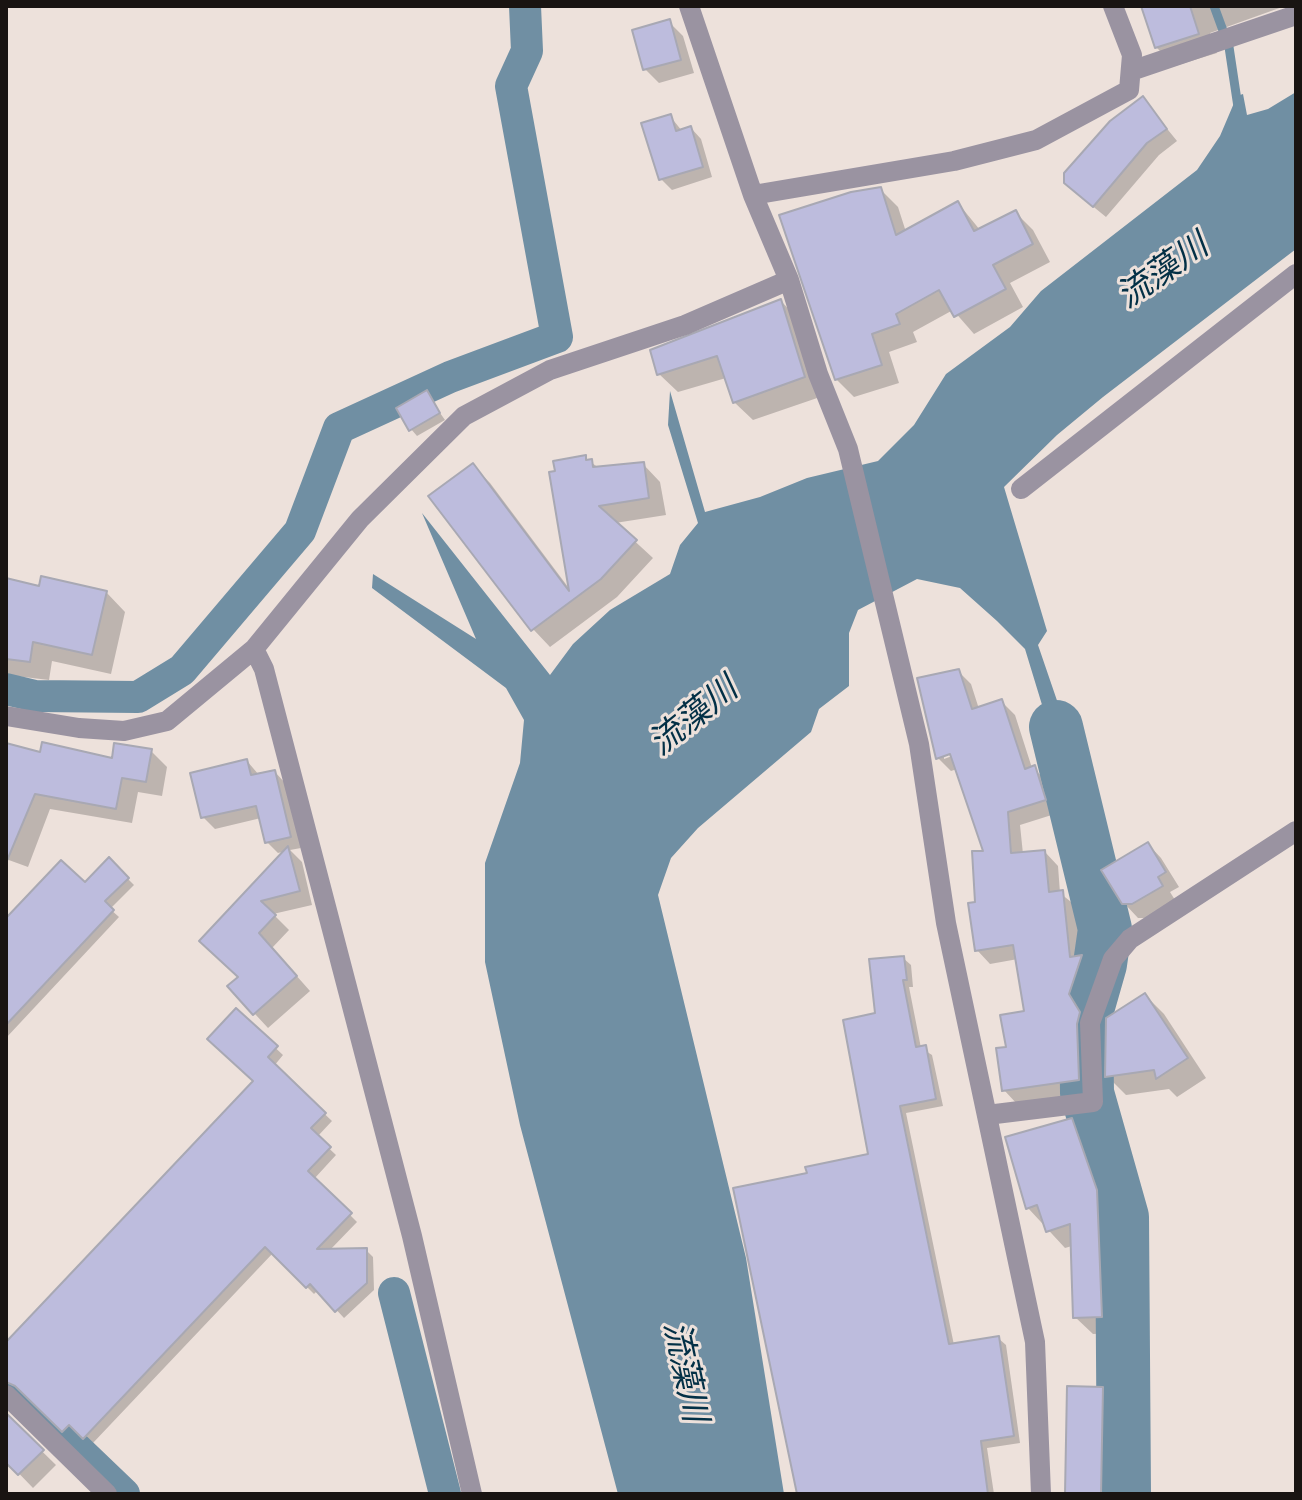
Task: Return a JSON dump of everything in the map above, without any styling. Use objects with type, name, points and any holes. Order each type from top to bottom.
[{"type":"street","points":[[689,6],[753,195],[789,280],[818,374],[848,449],[919,744],[946,923],[1035,1342],[1041,1494]]},
{"type":"street","points":[[753,195],[954,161],[1036,140],[1129,90],[1132,55],[1113,6]]},
{"type":"street","points":[[1131,71],[1296,15]]},
{"type":"street","points":[[1021,489],[1296,274]]},
{"type":"street","points":[[6,716],[79,728],[124,731],[155,726],[198,699],[254,649],[360,519],[464,416],[550,370],[685,325],[789,280]]},
{"type":"street","points":[[254,649],[264,669],[412,1236],[472,1494]]},
{"type":"street","points":[[987,1115],[1093,1102],[1090,1023],[1113,959],[1130,939],[1296,831]]},
{"type":"street","points":[[6,1395],[107,1494]]},
{"type":"water","name":"流藻川","points":[[1296,92],[1296,249],[1103,397],[1057,435],[1004,487],[1047,631],[1038,645],[1064,721],[1050,731],[1025,649],[997,621],[960,588],[917,579],[858,610],[849,633],[849,686],[819,709],[811,732],[698,828],[671,858],[658,895],[746,1258],[784,1494],[618,1494],[520,1125],[485,962],[485,863],[520,763],[524,720],[506,688],[372,588],[373,574],[476,639],[422,513],[550,675],[573,644],[610,610],[670,574],[680,545],[698,523],[668,425],[670,391],[705,512],[760,497],[807,478],[878,461],[914,425],[946,374],[1010,327],[1041,291],[1197,170],[1220,136],[1237,96],[1243,94],[1247,115],[1268,109]]},
{"type":"building","points":[[1141,6],[1190,6],[1199,34],[1155,48]]},
{"type":"building","points":[[670,19],[681,60],[643,70],[632,30]]},
{"type":"building","points":[[1143,96],[1167,129],[1147,143],[1093,207],[1064,183],[1064,173],[1110,121]]},
{"type":"building","points":[[671,114],[676,131],[691,126],[703,167],[659,180],[641,123]]},
{"type":"building","points":[[881,187],[896,235],[958,201],[974,231],[1016,210],[1033,244],[993,265],[1006,289],[954,317],[939,290],[896,314],[900,324],[872,334],[882,365],[835,380],[779,215],[851,192]]},
{"type":"building","points":[[781,299],[805,377],[733,403],[717,356],[657,375],[650,350]]},
{"type":"building","points":[[427,390],[440,413],[409,431],[396,408]]},
{"type":"building","points":[[586,455],[586,460],[592,459],[593,467],[644,462],[649,498],[599,506],[637,540],[601,579],[531,631],[428,496],[473,463],[569,591],[549,472],[555,471],[553,461]]},
{"type":"building","points":[[41,576],[107,591],[92,655],[33,642],[30,662],[6,659],[6,578],[39,586]]},
{"type":"building","points":[[959,669],[972,709],[1002,699],[1025,769],[1035,765],[1046,800],[1008,812],[1011,853],[1045,850],[1049,892],[1063,890],[1070,957],[1082,955],[1069,994],[1080,1012],[1077,1024],[1079,1080],[1002,1091],[996,1048],[1006,1047],[1000,1015],[1024,1011],[1013,945],[975,951],[968,903],[975,902],[972,851],[983,851],[950,754],[936,759],[917,678]]},
{"type":"building","points":[[42,742],[112,758],[114,743],[152,749],[146,782],[122,778],[116,809],[35,794],[6,863],[6,743],[40,752]]},
{"type":"building","points":[[247,759],[251,775],[275,770],[291,837],[265,843],[256,806],[201,818],[190,773]]},
{"type":"building","points":[[1148,842],[1166,872],[1158,877],[1163,886],[1132,904],[1122,904],[1101,870]]},
{"type":"building","points":[[288,846],[300,891],[261,901],[276,915],[259,933],[297,976],[253,1015],[227,986],[238,977],[199,941]]},
{"type":"building","points":[[109,857],[129,878],[105,901],[114,910],[6,1025],[6,918],[61,860],[85,882]]},
{"type":"building","points":[[904,956],[907,980],[903,980],[916,1047],[926,1045],[936,1099],[900,1106],[949,1344],[999,1336],[1014,1436],[981,1441],[988,1494],[797,1494],[733,1188],[807,1173],[805,1167],[868,1154],[843,1020],[875,1013],[869,959]]},
{"type":"building","points":[[1145,993],[1188,1058],[1156,1079],[1154,1070],[1105,1077],[1106,1018]]},
{"type":"building","points":[[236,1008],[278,1046],[268,1057],[326,1113],[311,1128],[331,1147],[308,1171],[352,1213],[317,1249],[367,1248],[367,1283],[335,1312],[310,1284],[306,1288],[265,1247],[83,1439],[69,1425],[62,1432],[15,1386],[6,1382],[6,1342],[253,1081],[207,1039]]},
{"type":"building","points":[[1072,1118],[1097,1190],[1102,1317],[1073,1318],[1070,1224],[1046,1232],[1037,1205],[1026,1209],[1005,1137]]},
{"type":"building","points":[[1067,1386],[1103,1387],[1101,1494],[1065,1494]]},
{"type":"building","points":[[6,1413],[44,1450],[18,1475],[6,1463]]},
{"type":"waterway","points":[[6,689],[35,696],[138,697],[182,670],[300,531],[339,428],[450,377],[557,337],[511,86],[527,51],[525,6]]},
{"type":"waterway","points":[[1214,6],[1229,47],[1238,107]]},
{"type":"waterway","points":[[1056,727],[1105,929],[1100,964],[1086,1013],[1087,1093],[1122,1217],[1124,1494]]},
{"type":"waterway","points":[[394,1293],[445,1494]]},
{"type":"waterway","points":[[6,1381],[124,1494]]}]
